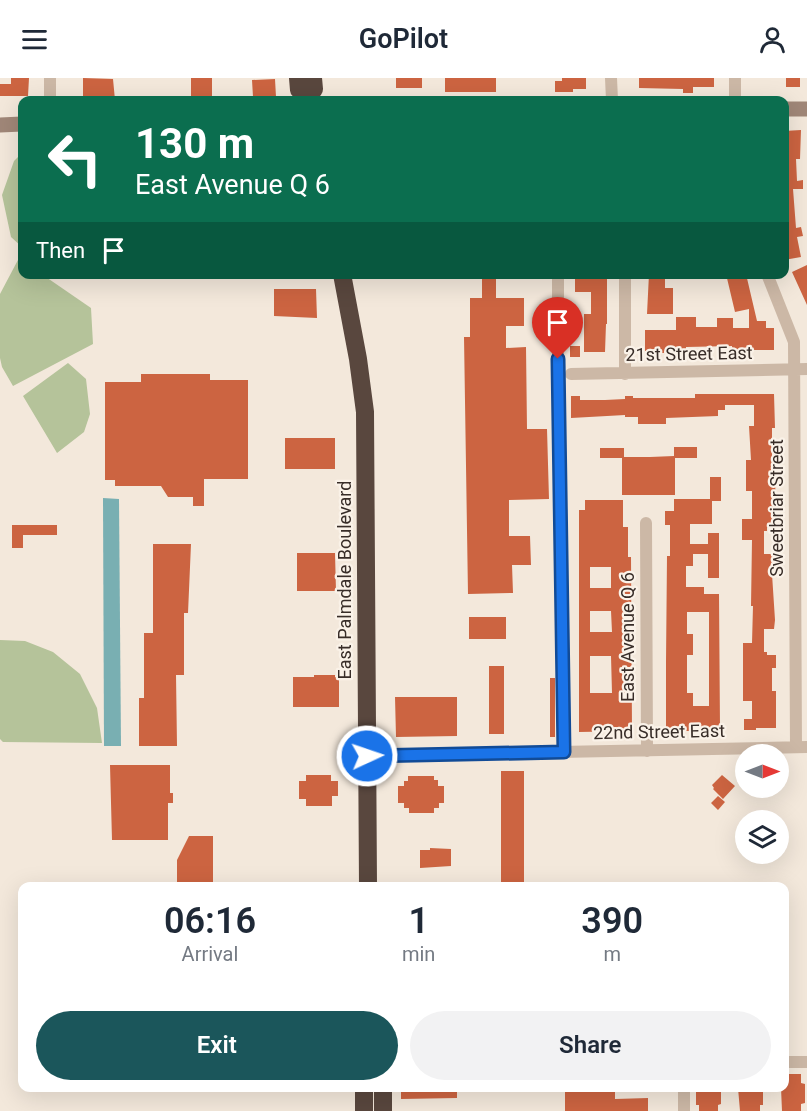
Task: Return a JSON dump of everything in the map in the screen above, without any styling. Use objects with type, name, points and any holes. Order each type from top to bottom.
[{"type":"highway","points":[[298,78],[299,90],[305,96]]},
{"type":"highway","points":[[310,96],[314,89],[313,78]]},
{"type":"highway","name":"East Palmdale Boulevard","points":[[343,279],[356,348],[364,412],[369,882]]},
{"type":"highway","points":[[364,1092],[364,1111]]},
{"type":"highway","points":[[383,1092],[383,1111]]},
{"type":"street","points":[[50,78],[50,96]]},
{"type":"street","points":[[611,78],[612,96]]},
{"type":"street","points":[[735,78],[735,96]]},
{"type":"street","points":[[789,109],[807,109]]},
{"type":"street","points":[[0,125],[18,124]]},
{"type":"street","points":[[558,279],[564,752]]},
{"type":"street","points":[[625,279],[625,374]]},
{"type":"street","name":"Sweetbriar Street","points":[[769,279],[794,342],[802,747]]},
{"type":"street","name":"21st Street East","points":[[571,374],[807,369]]},
{"type":"street","name":"East Avenue Q 6","points":[[646,523],[647,751]]},
{"type":"street","name":"22nd Street East","points":[[367,756],[802,747]]},
{"type":"street","points":[[789,1062],[807,1062]]},
{"type":"street","points":[[684,1092],[684,1111]]},
{"type":"green space","points":[[18,157],[18,243],[11,237],[2,195],[14,161]]},
{"type":"green space","points":[[18,260],[18,279],[49,279],[91,308],[93,344],[13,386],[2,367],[0,358],[0,294]]},
{"type":"green space","points":[[68,363],[86,379],[90,414],[84,432],[57,453],[23,396]]},
{"type":"green space","points":[[0,640],[25,641],[53,652],[80,674],[97,708],[102,743],[3,742],[0,739]]},
{"type":"water","points":[[103,498],[119,499],[121,746],[104,746]]},
{"type":"building","points":[[11,78],[29,78],[28,96],[0,96],[0,84],[11,84]]},
{"type":"building","points":[[83,78],[113,79],[115,96],[83,96]]},
{"type":"building","points":[[191,78],[212,78],[212,96],[191,96]]},
{"type":"building","points":[[396,78],[422,78],[422,88],[396,88]]},
{"type":"building","points":[[445,78],[496,78],[496,92],[445,92]]},
{"type":"building","points":[[562,78],[586,78],[586,89],[555,92],[555,81],[562,81]]},
{"type":"building","points":[[639,78],[714,78],[714,87],[693,87],[693,93],[683,93],[683,89],[639,88]]},
{"type":"building","points":[[786,78],[800,78],[800,87],[786,87]]},
{"type":"building","points":[[275,79],[276,96],[253,96],[252,80]]},
{"type":"building","points":[[801,130],[800,159],[796,159],[797,181],[803,180],[803,189],[793,189],[796,228],[801,227],[803,236],[797,237],[801,257],[789,259],[789,131]]},
{"type":"building","points":[[807,265],[807,305],[792,272]]},
{"type":"building","points":[[482,279],[496,279],[496,298],[524,298],[524,326],[506,326],[506,348],[526,347],[527,429],[547,429],[549,499],[509,500],[509,536],[530,536],[531,565],[512,565],[513,593],[468,594],[464,337],[470,337],[470,298],[482,298]]},
{"type":"building","points":[[575,279],[607,279],[605,352],[584,352],[584,314],[591,314],[591,292],[575,292]]},
{"type":"building","points":[[649,279],[665,279],[665,288],[673,288],[673,314],[647,314]]},
{"type":"building","points":[[727,279],[747,279],[757,321],[766,321],[766,328],[774,328],[774,350],[732,350],[732,346],[686,347],[686,350],[664,351],[664,353],[645,351],[645,330],[676,330],[676,317],[696,317],[696,327],[717,327],[717,318],[733,318],[733,328],[749,328],[749,309],[735,312]]},
{"type":"building","points":[[274,289],[316,289],[317,318],[274,316]]},
{"type":"building","points":[[570,346],[580,346],[580,357],[570,357]]},
{"type":"building","points":[[141,374],[210,374],[210,380],[248,380],[248,479],[204,479],[204,506],[193,506],[193,497],[168,497],[161,486],[115,486],[115,480],[105,480],[105,382],[141,382]]},
{"type":"building","points":[[695,394],[774,394],[775,428],[772,428],[772,459],[775,468],[776,528],[767,528],[767,531],[764,531],[764,554],[773,554],[773,563],[775,563],[775,574],[772,574],[775,620],[774,629],[764,629],[764,652],[767,652],[767,655],[776,655],[776,668],[772,668],[772,691],[776,691],[776,728],[744,730],[744,719],[752,719],[752,701],[743,701],[743,643],[752,643],[753,606],[751,606],[752,540],[742,540],[742,519],[752,519],[752,491],[746,491],[746,460],[751,460],[749,426],[754,426],[754,405],[725,405],[725,410],[718,410],[718,416],[666,418],[666,424],[638,424],[638,417],[625,417],[625,415],[571,418],[571,396],[580,396],[580,400],[605,400],[625,399],[625,396],[695,398]]},
{"type":"building","points":[[285,438],[335,438],[335,469],[285,469]]},
{"type":"building","points":[[674,447],[697,447],[697,458],[675,458],[675,495],[622,495],[622,458],[600,458],[600,448],[624,448],[624,457],[650,457],[674,456]]},
{"type":"building","points":[[710,477],[721,477],[721,501],[712,501],[712,524],[690,524],[690,544],[708,544],[708,533],[719,533],[719,578],[708,578],[708,554],[693,554],[693,566],[686,566],[686,587],[704,587],[704,594],[719,594],[720,729],[670,731],[670,728],[666,728],[666,662],[667,556],[670,556],[670,525],[665,525],[665,511],[674,511],[674,499],[710,499]],"holes":[[[687,612],[709,612],[709,706],[693,706],[693,693],[687,693],[687,655],[693,655],[693,634],[687,634]]]},
{"type":"building","points":[[585,500],[623,500],[623,527],[628,527],[628,557],[631,557],[632,731],[579,732],[579,510],[585,510]],"holes":[[[590,567],[611,567],[611,588],[590,588]],[[590,611],[611,611],[612,632],[590,632]],[[590,656],[611,656],[612,693],[590,693]]]},
{"type":"building","points":[[12,525],[57,525],[57,535],[23,535],[23,548],[12,548]]},
{"type":"building","points":[[153,544],[191,544],[188,613],[184,613],[184,675],[176,675],[177,746],[139,746],[139,698],[144,698],[144,633],[153,633]]},
{"type":"building","points":[[297,553],[335,553],[336,591],[297,591]]},
{"type":"building","points":[[469,617],[506,617],[506,639],[469,639]]},
{"type":"building","points":[[489,666],[504,666],[504,734],[489,734]]},
{"type":"building","points":[[314,675],[339,677],[339,707],[293,707],[293,677],[314,677]]},
{"type":"building","points":[[550,678],[555,678],[555,737],[550,737]]},
{"type":"building","points":[[395,697],[457,697],[457,736],[396,737]]},
{"type":"building","points":[[110,765],[170,765],[170,793],[173,793],[173,803],[168,803],[168,840],[112,840]]},
{"type":"building","points":[[501,771],[524,771],[524,882],[501,882]]},
{"type":"building","points":[[306,775],[331,775],[331,781],[338,781],[338,796],[332,796],[332,806],[306,806],[306,799],[299,799],[299,781],[306,781]]},
{"type":"building","points":[[722,775],[735,786],[723,799],[712,785]]},
{"type":"building","points":[[408,776],[434,776],[434,780],[438,780],[438,786],[444,786],[444,803],[439,803],[439,808],[434,808],[434,813],[409,813],[409,808],[404,808],[404,803],[398,803],[398,786],[404,786],[404,781],[408,781]]},
{"type":"building","points":[[718,796],[725,802],[718,810],[711,803]]},
{"type":"building","points":[[189,836],[213,836],[213,882],[177,882],[177,860]]},
{"type":"building","points":[[430,848],[451,849],[451,866],[420,868],[420,850],[430,850]]},
{"type":"building","points":[[789,1074],[801,1074],[801,1083],[805,1084],[805,1103],[801,1104],[801,1111],[782,1111],[781,1092],[789,1092]]},
{"type":"building","points":[[401,1092],[457,1092],[457,1098],[401,1099]]},
{"type":"building","points":[[565,1092],[615,1092],[615,1099],[648,1098],[648,1111],[565,1111]]},
{"type":"building","points":[[696,1092],[721,1092],[721,1104],[718,1105],[718,1111],[699,1111],[699,1105],[696,1105]]},
{"type":"building","points":[[738,1092],[763,1092],[763,1105],[760,1105],[760,1111],[740,1111]]},
{"type":"route","points":[[367,756],[564,752],[558,359]]}]
